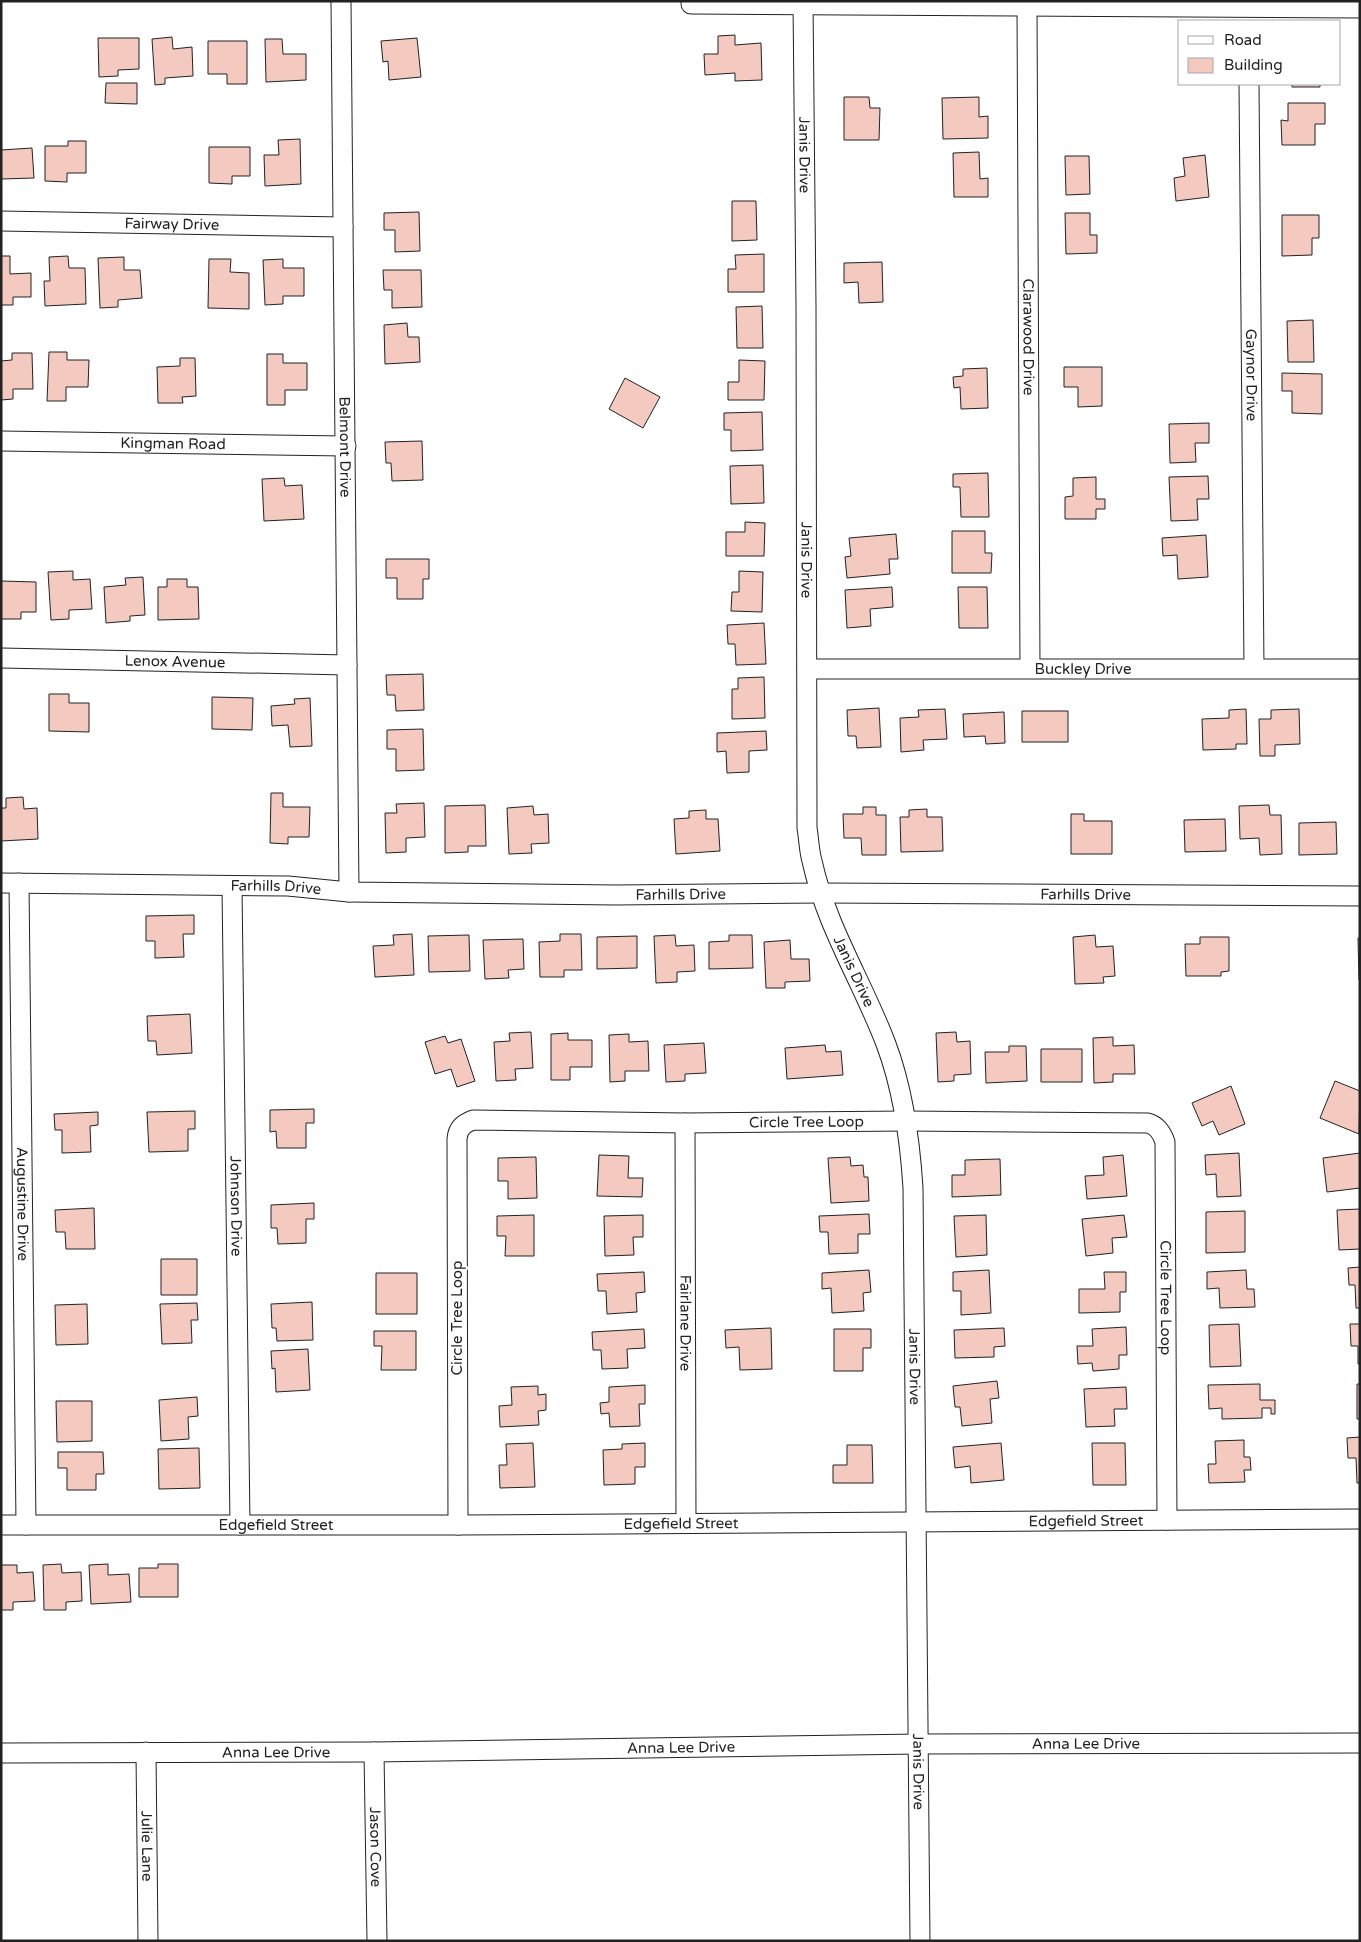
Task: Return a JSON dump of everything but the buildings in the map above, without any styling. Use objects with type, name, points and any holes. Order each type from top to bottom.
[{"type":"street","name":"Belmont Drive","points":[[341,1],[349,892]]},
{"type":"street","points":[[691,4],[803,3],[1027,6],[1248,14],[1360,8]]},
{"type":"street","name":"Janis Drive","points":[[803,3],[807,828],[812,861],[822,893],[836,930],[860,980],[894,1068],[906,1121],[913,1188],[920,1941]]},
{"type":"street","name":"Clarawood Drive","points":[[1027,6],[1030,668]]},
{"type":"street","name":"Gaynor Drive","points":[[1249,85],[1254,668]]},
{"type":"street","name":"Fairway Drive","points":[[1,221],[343,227]]},
{"type":"street","name":"Kingman Road","points":[[1,441],[346,446]]},
{"type":"street","name":"Lenox Avenue","points":[[1,658],[347,665]]},
{"type":"street","name":"Buckley Drive","points":[[807,669],[1360,669]]},
{"type":"street","name":"Farhills Drive","points":[[10,883],[288,886],[349,892],[1360,896]]},
{"type":"street","name":"Augustine Drive","points":[[10,883],[26,1525]]},
{"type":"street","name":"Johnson Drive","points":[[232,886],[240,1525]]},
{"type":"street","name":"Circle Tree Loop","points":[[458,1525],[458,1130],[465,1123],[473,1120],[685,1123],[906,1121],[1148,1123],[1153,1125],[1162,1132],[1165,1142],[1167,1520]]},
{"type":"street","name":"Fairlane Drive","points":[[685,1123],[686,1523]]},
{"type":"street","name":"Edgefield Street","points":[[1,1525],[458,1525],[1360,1519]]},
{"type":"street","name":"Anna Lee Drive","points":[[1,1753],[374,1752],[919,1744],[1360,1743]]},
{"type":"street","name":"Julie Lane","points":[[146,1752],[148,1941]]},
{"type":"street","name":"Jason Cove","points":[[374,1752],[377,1941]]}]
